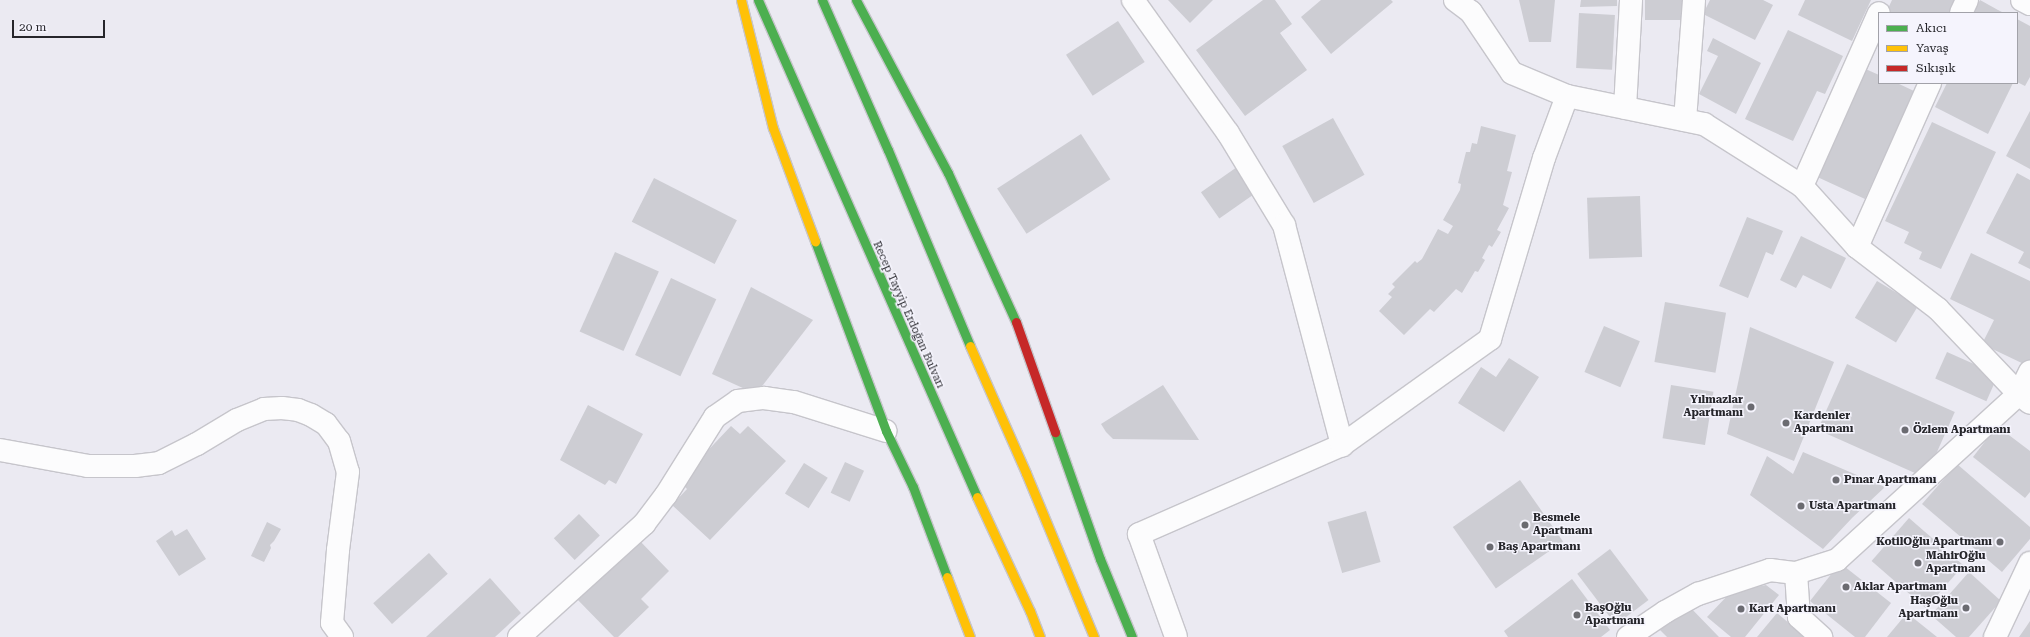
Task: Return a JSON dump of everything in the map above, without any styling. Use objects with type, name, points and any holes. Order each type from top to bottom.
[{"type":"main road","points":[[741,0],[773,128],[886,431],[912,487],[970,637]]},
{"type":"main road","name":"Recep Tayyip Erdoğan Bulvarı","points":[[758,0],[954,448],[1030,611],[1040,637]]},
{"type":"main road","points":[[822,0],[888,150],[941,280],[1026,473],[1094,637]]},
{"type":"main road","points":[[856,0],[948,173],[1014,318],[1100,559],[1132,637]]},
{"type":"street","points":[[1133,0],[1228,133],[1284,225],[1342,445]]},
{"type":"street","points":[[1455,0],[1471,12],[1512,73],[1567,96],[1704,124],[1802,186],[1856,247],[1938,309],[2024,399]]},
{"type":"street","points":[[1625,108],[1631,0]]},
{"type":"street","points":[[1686,120],[1694,0]]},
{"type":"street","points":[[1879,12],[1885,0]]},
{"type":"street","points":[[1961,12],[1967,0]]},
{"type":"street","points":[[2022,0],[2030,4]]},
{"type":"street","points":[[1802,186],[1878,15]]},
{"type":"street","points":[[1856,247],[1930,84]]},
{"type":"street","points":[[1176,637],[1139,534],[1342,445],[1490,339],[1544,158],[1567,96]]},
{"type":"street","points":[[1628,637],[1665,612],[1698,594],[1770,570],[1796,572],[1837,560],[2024,399],[2030,371]]},
{"type":"street","points":[[519,637],[644,524],[666,495],[714,417],[738,401],[764,398],[794,402],[886,431]]},
{"type":"street","points":[[0,450],[88,466],[136,466],[159,463],[197,444],[237,420],[264,409],[282,408],[298,410],[311,415],[326,424],[339,441],[348,472],[338,550],[332,623],[342,637]]},
{"type":"street","points":[[1995,637],[2030,563]]},
{"type":"street","points":[[1796,572],[1798,618],[1821,637]]},
{"type":"building","points":[[1168,0],[1213,0],[1190,23]]},
{"type":"building","points":[[1263,0],[1275,0],[1292,24],[1280,33],[1307,70],[1245,116],[1196,50]]},
{"type":"building","points":[[1321,0],[1391,0],[1393,2],[1331,54],[1301,17]]},
{"type":"building","points":[[1519,0],[1555,0],[1551,42],[1529,42]]},
{"type":"building","points":[[1581,0],[1617,0],[1617,6],[1580,7]]},
{"type":"building","points":[[1645,0],[1687,0],[1687,20],[1645,20]]},
{"type":"building","points":[[1710,0],[1763,0],[1773,5],[1755,40],[1703,14]]},
{"type":"building","points":[[1805,0],[1871,0],[1852,41],[1798,15]]},
{"type":"building","points":[[1892,0],[1955,0],[1949,12],[1886,12]]},
{"type":"building","points":[[1980,0],[2002,12],[1974,12]]},
{"type":"building","points":[[1579,13],[1615,15],[1612,70],[1576,68]]},
{"type":"building","points":[[2018,20],[2030,26],[2030,77],[2025,86],[2018,82]]},
{"type":"building","points":[[1118,21],[1145,62],[1093,96],[1066,55]]},
{"type":"building","points":[[1788,30],[1843,56],[1825,94],[1817,91],[1793,141],[1745,119]]},
{"type":"building","points":[[1713,38],[1761,63],[1736,114],[1699,94],[1718,56],[1707,51]]},
{"type":"building","points":[[1861,67],[1878,75],[1878,84],[1899,84],[1914,91],[1865,199],[1813,175]]},
{"type":"building","points":[[1946,84],[2013,84],[1988,134],[1935,107]]},
{"type":"building","points":[[2030,111],[2030,169],[2006,156]]},
{"type":"building","points":[[1333,118],[1365,175],[1314,203],[1282,146]]},
{"type":"building","points":[[1932,122],[1996,152],[1941,269],[1919,259],[1922,252],[1904,243],[1909,232],[1885,221]]},
{"type":"building","points":[[1481,126],[1516,135],[1507,171],[1512,172],[1503,205],[1509,208],[1497,230],[1501,232],[1492,247],[1489,245],[1482,258],[1485,260],[1478,272],[1475,271],[1462,293],[1456,289],[1434,312],[1430,309],[1404,335],[1379,311],[1392,297],[1388,294],[1395,287],[1392,284],[1415,261],[1417,263],[1422,259],[1438,229],[1448,234],[1453,226],[1443,220],[1460,190],[1461,184],[1458,183],[1466,152],[1470,152],[1472,143],[1477,144]]},
{"type":"building","points":[[1081,134],[1110,179],[1027,234],[997,188]]},
{"type":"building","points":[[1237,167],[1255,193],[1219,218],[1201,192]]},
{"type":"building","points":[[2017,173],[2030,180],[2030,269],[2018,263],[2024,252],[1986,233]]},
{"type":"building","points":[[654,178],[737,220],[715,264],[632,222]]},
{"type":"building","points":[[1640,196],[1642,257],[1589,259],[1587,198]]},
{"type":"building","points":[[1747,217],[1783,231],[1773,255],[1766,252],[1748,298],[1719,286]]},
{"type":"building","points":[[1801,236],[1846,258],[1831,289],[1803,275],[1796,288],[1780,280]]},
{"type":"building","points":[[615,252],[659,272],[623,351],[580,331]]},
{"type":"building","points":[[1971,253],[2030,281],[2030,362],[2028,366],[1982,344],[1994,320],[1950,299]]},
{"type":"building","points":[[671,278],[716,299],[680,376],[635,355]]},
{"type":"building","points":[[1877,281],[1918,306],[1896,343],[1855,318]]},
{"type":"building","points":[[751,287],[813,320],[756,394],[712,374]]},
{"type":"building","points":[[1665,302],[1726,313],[1715,373],[1654,362]]},
{"type":"building","points":[[1604,326],[1640,341],[1620,387],[1584,372]]},
{"type":"building","points":[[1750,327],[1834,362],[1794,461],[1727,434]]},
{"type":"building","points":[[1947,352],[1998,375],[1986,401],[1935,378]]},
{"type":"building","points":[[1509,358],[1539,377],[1504,432],[1458,403],[1481,367],[1496,377]]},
{"type":"building","name":"Özlem Apartmanı","points":[[1847,364],[1955,412],[1926,478],[1818,430]]},
{"type":"building","points":[[1163,385],[1199,440],[1113,439],[1106,432],[1101,424]]},
{"type":"building","points":[[1671,385],[1713,392],[1705,445],[1663,438]]},
{"type":"building","points":[[588,405],[643,434],[616,484],[609,480],[605,485],[560,460]]},
{"type":"building","points":[[731,426],[740,434],[748,426],[786,461],[710,540],[672,505],[687,489],[679,481]]},
{"type":"building","points":[[1997,426],[2030,451],[2030,492],[2025,498],[1973,457]]},
{"type":"building","points":[[1803,452],[1885,487],[1852,518],[1823,549],[1750,495],[1767,456],[1793,474]]},
{"type":"building","points":[[845,462],[864,471],[850,502],[831,493]]},
{"type":"building","points":[[804,463],[828,478],[809,508],[785,494]]},
{"type":"building","points":[[1957,464],[2030,527],[2030,539],[2002,572],[1922,504]]},
{"type":"building","points":[[1520,480],[1563,541],[1496,588],[1453,527]]},
{"type":"building","points":[[1366,511],[1381,562],[1342,573],[1328,522]]},
{"type":"building","points":[[579,514],[600,536],[575,560],[554,538]]},
{"type":"building","name":"MahirOğlu Apartmanı","points":[[1909,518],[1963,565],[1926,608],[1872,561]]},
{"type":"building","points":[[267,522],[281,529],[270,545],[271,548],[264,562],[251,556]]},
{"type":"building","points":[[187,529],[206,559],[179,576],[156,541],[172,530],[175,536]]},
{"type":"building","points":[[637,538],[669,571],[641,599],[649,607],[618,637],[614,637],[576,598]]},
{"type":"building","name":"Baş Apartmanı","points":[[1610,549],[1649,600],[1616,625],[1577,574]]},
{"type":"building","points":[[429,553],[448,574],[392,624],[373,603]]},
{"type":"building","name":"Aklar Apartmanı","points":[[1840,563],[1891,603],[1865,637],[1855,637],[1810,601]]},
{"type":"building","name":"HaşOğlu Apartmanı","points":[[1969,572],[2001,601],[1969,637],[1956,637],[1931,615]]},
{"type":"building","points":[[490,578],[521,613],[495,637],[426,637]]},
{"type":"building","name":"BaşOğlu Apartmanı","points":[[1572,579],[1610,630],[1601,637],[1508,637],[1504,631]]},
{"type":"building","name":"Kart Apartmanı","points":[[1766,585],[1779,595],[1745,637],[1731,637],[1707,617],[1731,592]]},
{"type":"building","points":[[1686,603],[1719,637],[1667,637],[1660,630]]},
{"type":"building","points":[[1777,613],[1805,637],[1757,637]]},
{"type":"building","points":[[1907,613],[1937,637],[1887,637]]},
{"type":"building","points":[[2030,621],[2030,637],[2019,637],[2026,627]]},
{"type":"traffic: fast","points":[[758,0],[977,497]]},
{"type":"traffic: fast","points":[[822,0],[888,150],[970,346]]},
{"type":"traffic: fast","points":[[856,0],[948,173],[1016,322]]},
{"type":"traffic: fast","points":[[815,241],[886,431],[913,487],[947,577]]},
{"type":"traffic: fast","points":[[1055,432],[1100,559],[1132,637]]},
{"type":"traffic: slow","points":[[741,0],[773,128],[815,241]]},
{"type":"traffic: slow","points":[[970,346],[1026,473],[1094,637]]},
{"type":"traffic: slow","points":[[977,497],[1030,611],[1040,637]]},
{"type":"traffic: slow","points":[[947,577],[970,637]]},
{"type":"traffic: jam","points":[[1016,322],[1055,432]]},
{"type":"place","name":"Yılmazlar Apartmanı","points":[[1751,407]]},
{"type":"place","name":"Kardenler Apartmanı","points":[[1786,423]]},
{"type":"place","name":"Özlem Apartmanı","points":[[1905,430]]},
{"type":"place","name":"Pınar Apartmanı","points":[[1836,480]]},
{"type":"place","name":"Usta Apartmanı","points":[[1801,506]]},
{"type":"place","name":"Besmele Apartmanı","points":[[1525,525]]},
{"type":"place","name":"KotilOğlu Apartmanı","points":[[2000,542]]},
{"type":"place","name":"Baş Apartmanı","points":[[1490,547]]},
{"type":"place","name":"MahirOğlu Apartmanı","points":[[1918,563]]},
{"type":"place","name":"Aklar Apartmanı","points":[[1846,587]]},
{"type":"place","name":"HaşOğlu Apartmanı","points":[[1966,608]]},
{"type":"place","name":"Kart Apartmanı","points":[[1741,609]]},
{"type":"place","name":"BaşOğlu Apartmanı","points":[[1577,615]]}]
